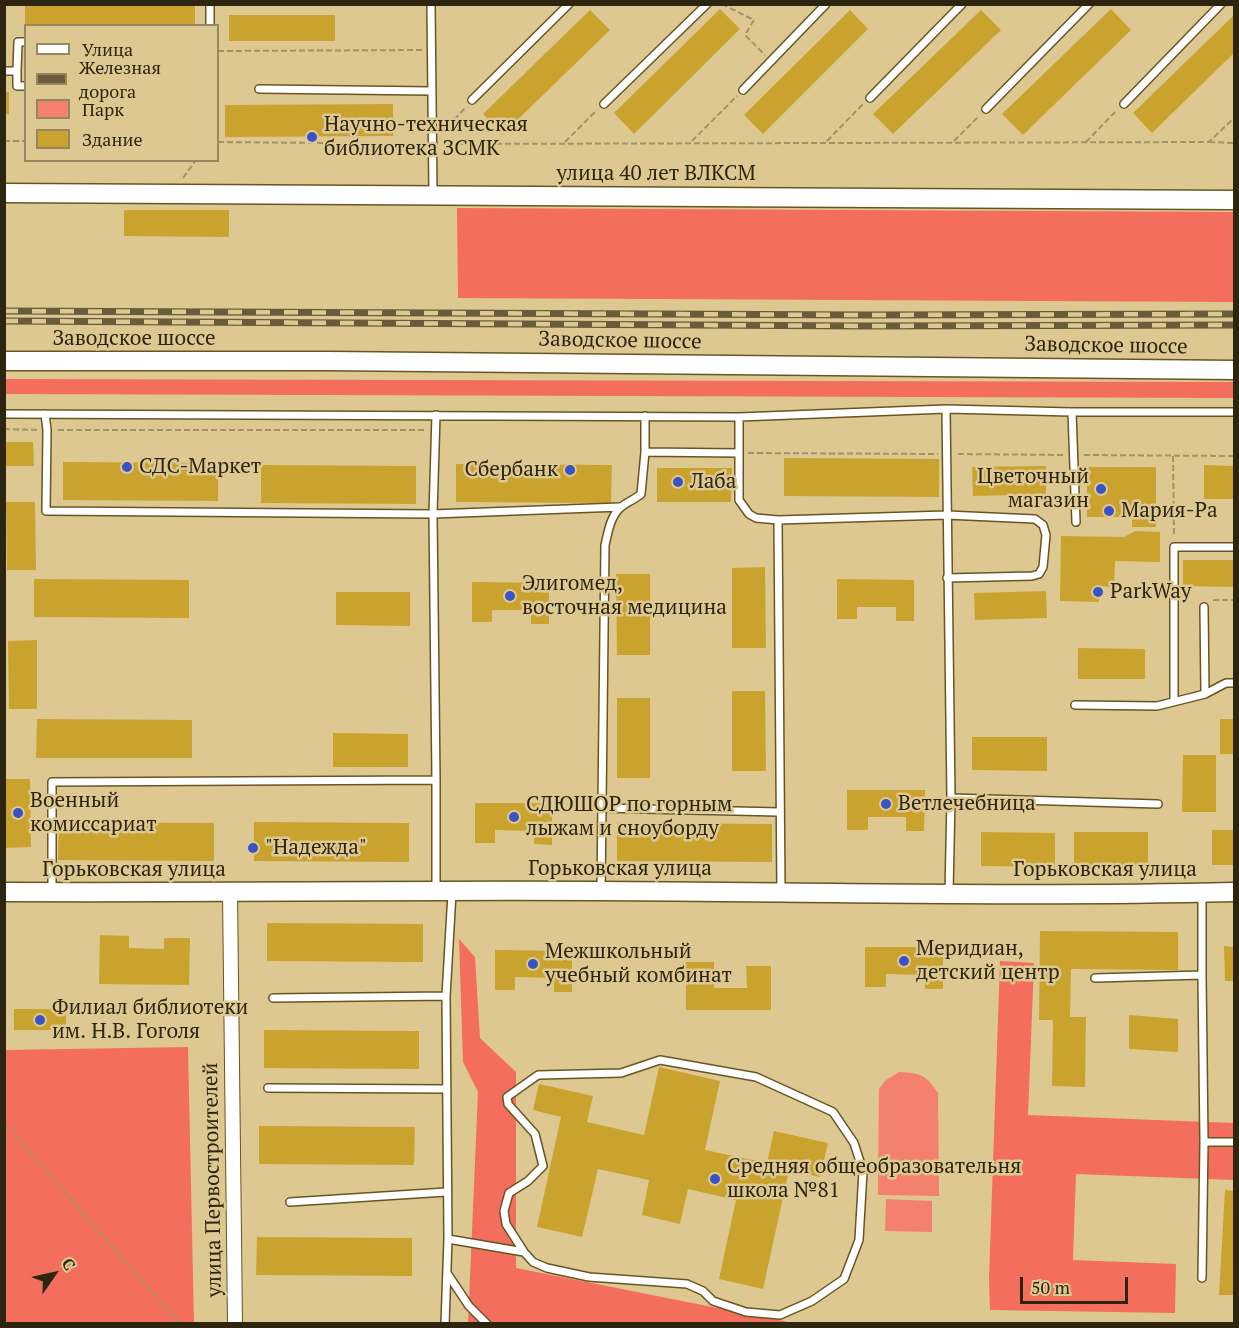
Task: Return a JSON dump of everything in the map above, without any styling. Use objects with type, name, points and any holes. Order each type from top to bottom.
[{"type":"street","name":"улица 40 лет ВЛКСМ","points":[[4,193],[1234,200]]},
{"type":"street","name":"Заводское шоссе","points":[[4,362],[340,361],[1234,370]]},
{"type":"street","name":"Горьковская улица","points":[[4,892],[444,890],[949,894],[1234,892]]},
{"type":"street","name":"улица Первостроителей","points":[[230,892],[236,1323]]},
{"type":"lane","points":[[210,4],[210,24]]},
{"type":"lane","points":[[431,4],[433,196]]},
{"type":"lane","points":[[472,100],[569,4]]},
{"type":"lane","points":[[604,104],[707,4]]},
{"type":"lane","points":[[743,90],[826,4]]},
{"type":"lane","points":[[870,98],[962,4]]},
{"type":"lane","points":[[986,109],[1089,4]]},
{"type":"lane","points":[[1124,104],[1221,4]]},
{"type":"lane","points":[[24,42],[18,42],[17,71],[17,86],[24,86]]},
{"type":"lane","points":[[4,71],[17,71]]},
{"type":"lane","points":[[260,89],[432,91]]},
{"type":"lane","points":[[946,410],[951,798],[949,894]]},
{"type":"lane","points":[[4,414],[739,417],[946,410],[1234,412]]},
{"type":"lane","points":[[1072,412],[1076,522]]},
{"type":"lane","points":[[45,414],[47,430],[46,511],[433,514],[620,507],[632,502],[641,494],[645,452],[645,416]]},
{"type":"lane","points":[[436,415],[433,514],[436,780],[444,890],[446,996],[448,1239],[445,1323]]},
{"type":"lane","points":[[739,417],[739,500],[749,514],[756,519],[947,515],[1035,519],[1043,525],[1046,535],[1043,567],[1039,573],[1032,576],[947,578]]},
{"type":"lane","points":[[645,452],[740,453]]},
{"type":"lane","points":[[601,891],[605,545],[611,523],[620,507]]},
{"type":"lane","points":[[778,520],[781,892]]},
{"type":"lane","points":[[1174,701],[1174,547],[1234,547]]},
{"type":"lane","points":[[1204,607],[1205,694]]},
{"type":"lane","points":[[1076,705],[1157,706],[1205,694],[1226,683],[1234,683]]},
{"type":"lane","points":[[52,892],[52,782],[436,780]]},
{"type":"lane","points":[[951,798],[1158,804]]},
{"type":"lane","points":[[602,808],[779,813]]},
{"type":"lane","points":[[1202,893],[1204,1142],[1202,1278]]},
{"type":"lane","points":[[1095,978],[1202,975]]},
{"type":"lane","points":[[273,998],[446,996]]},
{"type":"lane","points":[[448,1239],[524,1252],[533,1262],[547,1268],[589,1277],[687,1284],[703,1291],[713,1301],[746,1312],[780,1315],[812,1301],[844,1280],[859,1240],[863,1172],[854,1143],[833,1112],[756,1077],[660,1060],[621,1073],[537,1075],[507,1097],[508,1104],[535,1134],[543,1166],[528,1181],[509,1193],[504,1211],[506,1224],[524,1252]]},
{"type":"lane","points":[[268,1088],[446,1089]]},
{"type":"lane","points":[[1204,1142],[1234,1142]]},
{"type":"lane","points":[[290,1202],[446,1192]]},
{"type":"lane","points":[[447,1273],[469,1306],[487,1323]]},
{"type":"path","points":[[722,4],[754,20],[745,35],[771,61]]},
{"type":"path","points":[[219,51],[431,50]]},
{"type":"path","points":[[692,142],[743,90]]},
{"type":"path","points":[[826,142],[870,98]]},
{"type":"path","points":[[432,144],[472,100]]},
{"type":"path","points":[[565,142],[604,104]]},
{"type":"path","points":[[1086,142],[1124,104]]},
{"type":"path","points":[[953,142],[986,109]]},
{"type":"path","points":[[1209,142],[1234,118]]},
{"type":"path","points":[[4,141],[24,141]]},
{"type":"path","points":[[219,142],[1234,143]]},
{"type":"path","points":[[4,429],[435,430]]},
{"type":"path","points":[[740,453],[1234,456]]},
{"type":"path","points":[[1173,456],[1174,547]]},
{"type":"path","points":[[1204,607],[1205,600],[1234,600]]},
{"type":"path","points":[[4,1123],[180,1323]]},
{"type":"green space","points":[[899,1072],[922,1076],[938,1093],[939,1196],[878,1195],[879,1089],[886,1080]]},
{"type":"green space","points":[[886,1199],[932,1201],[932,1232],[885,1231]]},
{"type":"shaded area","points":[[457,208],[1234,212],[1234,302],[458,298]]},
{"type":"shaded area","points":[[5,379],[1234,382],[1234,398],[5,394]]},
{"type":"shaded area","points":[[459,939],[475,957],[480,1038],[516,1072],[516,1268],[793,1323],[468,1323],[478,1092],[463,1062]]},
{"type":"shaded area","points":[[1000,961],[1034,963],[1028,1115],[1234,1123],[1234,1180],[1076,1174],[1073,1260],[1176,1264],[1175,1313],[990,1310],[989,1278]]},
{"type":"shaded area","points":[[188,1047],[194,1323],[5,1323],[5,1050]]},
{"type":"building","points":[[25,4],[195,6],[195,24],[25,24]]},
{"type":"building","points":[[720,9],[740,29],[634,134],[614,113]]},
{"type":"building","points":[[1111,9],[1131,30],[1023,135],[1002,114]]},
{"type":"building","points":[[590,10],[610,30],[503,134],[483,114]]},
{"type":"building","points":[[850,10],[868,29],[763,134],[744,115]]},
{"type":"building","points":[[981,10],[1001,30],[893,134],[873,114]]},
{"type":"building","points":[[229,15],[335,15],[335,41],[229,41]]},
{"type":"building","points":[[1234,15],[1234,53],[1152,133],[1133,113]]},
{"type":"building","points":[[4,92],[9,92],[9,114],[4,114]]},
{"type":"building","points":[[393,104],[393,136],[225,137],[225,105]]},
{"type":"building","points":[[124,210],[229,210],[229,237],[124,236]]},
{"type":"building","points":[[4,442],[33,442],[34,466],[4,466]]},
{"type":"building","points":[[784,458],[939,459],[939,497],[784,496]]},
{"type":"building","points":[[63,462],[218,463],[218,501],[63,500]]},
{"type":"building","points":[[456,464],[612,465],[611,503],[456,502]]},
{"type":"building","points":[[261,465],[416,466],[416,504],[261,503]]},
{"type":"building","points":[[1204,465],[1234,466],[1234,499],[1204,499]]},
{"type":"building","points":[[1046,466],[1046,494],[973,496],[972,467]]},
{"type":"building","points":[[1087,467],[1156,467],[1156,527],[1132,527],[1132,517],[1087,517]]},
{"type":"building","points":[[657,468],[732,468],[731,502],[657,502]]},
{"type":"building","points":[[6,502],[35,502],[36,570],[7,570]]},
{"type":"building","points":[[1135,531],[1160,532],[1160,562],[1115,561],[1114,587],[1099,586],[1099,602],[1060,601],[1061,536],[1124,537]]},
{"type":"building","points":[[1183,560],[1234,560],[1234,587],[1183,586]]},
{"type":"building","points":[[765,567],[766,648],[732,648],[732,568]]},
{"type":"building","points":[[616,574],[650,574],[650,655],[617,655]]},
{"type":"building","points":[[34,579],[189,580],[189,618],[34,617]]},
{"type":"building","points":[[837,579],[914,580],[914,621],[896,621],[896,607],[857,607],[857,619],[837,619]]},
{"type":"building","name":"Элигомед, восточная медицина","points":[[472,582],[549,583],[549,624],[531,624],[531,610],[492,610],[492,622],[472,622]]},
{"type":"building","points":[[1046,591],[1047,618],[975,620],[974,593]]},
{"type":"building","points":[[336,592],[410,592],[410,626],[336,625]]},
{"type":"building","points":[[37,640],[37,709],[9,709],[8,641]]},
{"type":"building","points":[[1078,648],[1145,649],[1145,679],[1078,679]]},
{"type":"building","points":[[732,691],[765,691],[766,771],[732,771]]},
{"type":"building","points":[[617,698],[650,698],[650,778],[617,778]]},
{"type":"building","points":[[37,719],[192,720],[192,758],[36,758]]},
{"type":"building","points":[[1220,719],[1234,719],[1234,754],[1220,754]]},
{"type":"building","points":[[333,733],[408,734],[408,767],[333,767]]},
{"type":"building","points":[[972,737],[1047,737],[1047,771],[972,770]]},
{"type":"building","points":[[1183,755],[1216,755],[1216,812],[1182,812]]},
{"type":"building","name":"Военный комиссариат","points":[[4,779],[30,779],[31,847],[4,848]]},
{"type":"building","name":"Ветлечебница","points":[[847,790],[925,790],[924,831],[906,831],[906,817],[868,817],[868,830],[847,830]]},
{"type":"building","name":"СДЮШОР по горным лыжам и сноуборду","points":[[475,803],[552,803],[552,845],[534,844],[534,831],[495,830],[495,843],[475,843]]},
{"type":"building","points":[[59,822],[214,823],[214,861],[58,860]]},
{"type":"building","points":[[254,822],[409,823],[409,862],[254,861]]},
{"type":"building","points":[[617,823],[772,824],[772,862],[617,861]]},
{"type":"building","points":[[1212,830],[1234,830],[1234,865],[1212,865]]},
{"type":"building","points":[[981,832],[1055,833],[1055,867],[981,866]]},
{"type":"building","points":[[1074,832],[1148,832],[1148,866],[1074,865]]},
{"type":"building","points":[[267,923],[423,924],[423,962],[267,961]]},
{"type":"building","points":[[1040,931],[1178,932],[1178,970],[1071,969],[1070,1017],[1086,1017],[1085,1087],[1052,1086],[1053,1020],[1039,1020]]},
{"type":"building","points":[[100,935],[129,936],[129,948],[164,949],[164,938],[190,938],[189,985],[99,984]]},
{"type":"building","points":[[1224,946],[1234,947],[1234,981],[1225,981]]},
{"type":"building","name":"Меридиан, детский центр","points":[[865,947],[943,947],[943,989],[925,989],[925,975],[886,974],[886,987],[865,987]]},
{"type":"building","name":"Межшкольный учебный комбинат","points":[[495,950],[572,951],[572,992],[554,992],[554,978],[515,977],[515,990],[495,990]]},
{"type":"building","points":[[686,962],[714,962],[714,988],[747,988],[746,966],[771,966],[771,1010],[686,1010]]},
{"type":"building","name":"Филиал библиотеки им. Н.В. Гоголя","points":[[14,1009],[66,1009],[66,1030],[14,1030]]},
{"type":"building","points":[[1129,1015],[1178,1019],[1178,1052],[1129,1049]]},
{"type":"building","points":[[264,1030],[419,1031],[419,1069],[264,1068]]},
{"type":"building","name":"Средняя общеобразовательня школа №81","points":[[659,1067],[720,1081],[705,1150],[767,1163],[774,1131],[828,1143],[820,1177],[789,1170],[763,1289],[719,1279],[736,1200],[688,1189],[680,1224],[642,1215],[649,1180],[598,1169],[582,1237],[537,1227],[561,1117],[533,1110],[539,1084],[593,1096],[587,1122],[644,1135]]},
{"type":"building","points":[[259,1126],[415,1127],[414,1165],[259,1164]]},
{"type":"building","points":[[1225,1190],[1234,1191],[1234,1295],[1219,1295]]},
{"type":"building","points":[[257,1237],[412,1238],[412,1276],[256,1275]]},
{"type":"railway","points":[[4,311],[868,315],[1234,314]]},
{"type":"railway","points":[[4,321],[867,326],[1234,325]]},
{"type":"place","name":"Научно-техническая библиотека ЗСМК","points":[[312,137]]},
{"type":"place","name":"СДС-Маркет","points":[[127,467]]},
{"type":"place","name":"Сбербанк","points":[[570,470]]},
{"type":"place","name":"Лаба","points":[[678,482]]},
{"type":"place","name":"Цветочный магазин","points":[[1101,489]]},
{"type":"place","name":"Мария-Ра","points":[[1109,511]]},
{"type":"place","name":"ParkWay","points":[[1098,592]]},
{"type":"place","name":"Элигомед, восточная медицина","points":[[510,596]]},
{"type":"place","name":"Ветлечебница","points":[[886,804]]},
{"type":"place","name":"Военный комиссариат","points":[[18,813]]},
{"type":"place","name":"СДЮШОР по горным лыжам и сноуборду","points":[[514,817]]},
{"type":"place","name":"\"Надежда\"","points":[[253,848]]},
{"type":"place","name":"Меридиан, детский центр","points":[[904,961]]},
{"type":"place","name":"Межшкольный учебный комбинат","points":[[533,964]]},
{"type":"place","name":"Филиал библиотеки им. Н.В. Гоголя","points":[[40,1020]]},
{"type":"place","name":"Средняя общеобразовательня школа №81","points":[[715,1179]]}]
